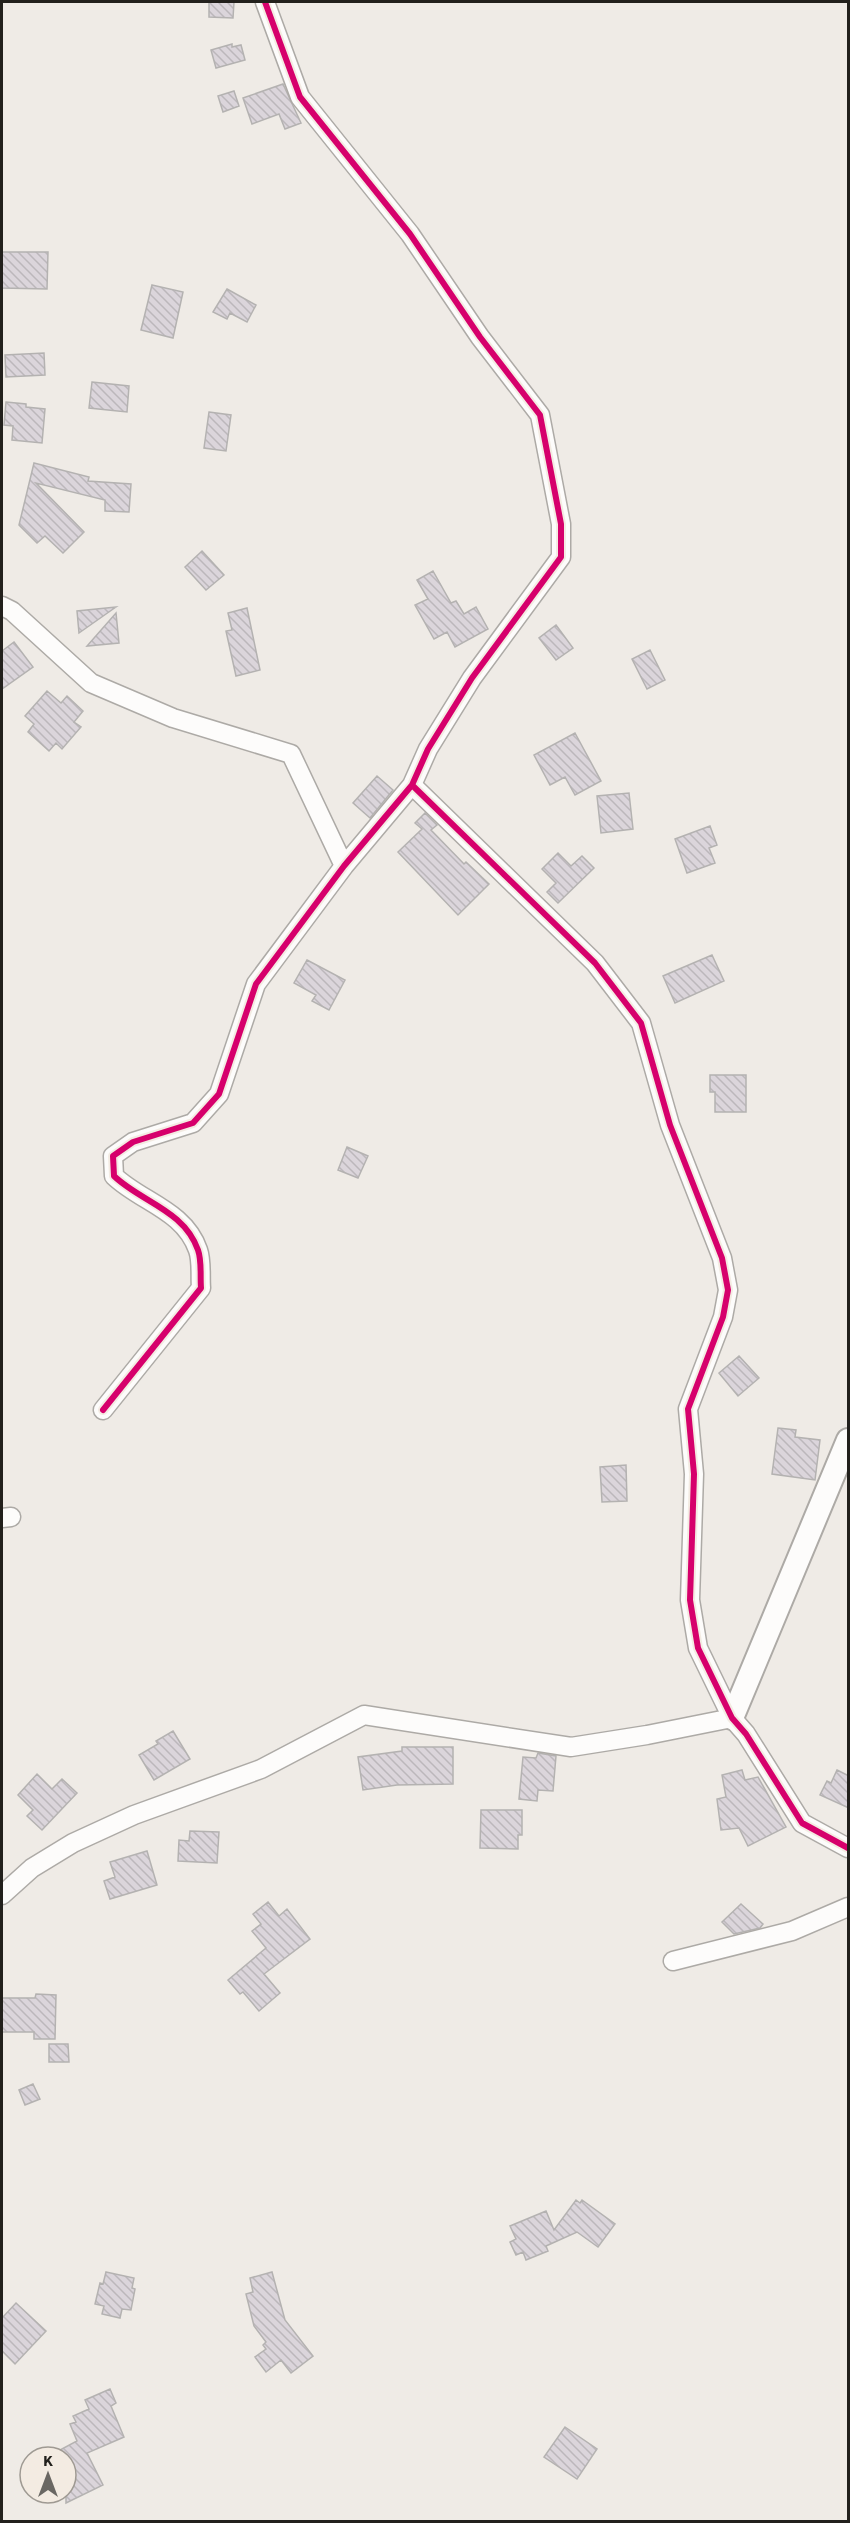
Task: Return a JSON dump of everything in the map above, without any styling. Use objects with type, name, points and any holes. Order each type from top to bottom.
[{"type":"street","points":[[103,1410],[201,1288],[198,1250],[183,1225],[163,1207],[124,1186],[114,1176],[113,1156],[133,1142],[193,1123],[219,1094],[256,984],[344,866],[412,785],[428,749],[472,678],[561,557],[561,524],[540,415],[480,337],[410,234],[300,97],[265,2]]},
{"type":"street","points":[[2,606],[12,611],[91,683],[173,718],[291,754],[344,866]]},
{"type":"street","points":[[412,785],[595,963],[641,1023],[670,1125],[722,1258],[728,1290],[723,1317],[688,1409],[694,1474],[690,1600],[698,1648],[732,1718],[746,1734],[802,1823],[848,1848]]},
{"type":"street","points":[[732,1718],[849,1440]]},
{"type":"street","points":[[2,1895],[32,1868],[73,1844],[134,1815],[261,1769],[364,1715],[571,1747],[647,1736],[732,1718]]},
{"type":"street","points":[[673,1961],[792,1931],[849,1907]]},
{"type":"building","points":[[209,2],[234,2],[233,18],[209,17]]},
{"type":"building","points":[[232,44],[232,47],[241,45],[245,60],[216,68],[211,50]]},
{"type":"building","points":[[283,84],[301,123],[285,129],[279,114],[252,124],[243,98]]},
{"type":"building","points":[[234,91],[239,106],[223,112],[218,96]]},
{"type":"building","points":[[2,252],[48,252],[47,289],[2,288]]},
{"type":"building","points":[[152,285],[183,292],[173,338],[141,330]]},
{"type":"building","points":[[227,289],[256,305],[247,322],[230,313],[227,319],[213,312]]},
{"type":"building","points":[[44,353],[45,375],[6,377],[5,355]]},
{"type":"building","points":[[92,382],[129,386],[127,412],[89,408]]},
{"type":"building","points":[[6,402],[45,409],[42,443],[12,440],[13,426],[4,425]]},
{"type":"building","points":[[209,412],[231,415],[226,451],[204,448]]},
{"type":"building","points":[[34,463],[89,477],[88,481],[131,484],[129,512],[105,511],[105,500],[36,483],[84,532],[63,553],[45,536],[37,543],[19,525]]},
{"type":"building","points":[[202,551],[224,575],[206,590],[185,567]]},
{"type":"building","points":[[433,571],[451,603],[456,601],[464,614],[476,607],[488,629],[455,647],[447,632],[434,639],[415,605],[428,599],[417,580]]},
{"type":"building","points":[[116,607],[79,633],[77,611]]},
{"type":"building","points":[[247,608],[260,670],[236,676],[226,631],[232,630],[228,613]]},
{"type":"building","points":[[116,613],[119,643],[87,646]]},
{"type":"building","points":[[556,625],[573,648],[556,660],[539,638]]},
{"type":"building","points":[[14,642],[33,667],[2,689],[2,651]]},
{"type":"building","points":[[650,650],[665,680],[647,689],[632,659]]},
{"type":"building","points":[[47,691],[61,703],[67,696],[83,711],[74,722],[81,727],[62,749],[56,743],[49,751],[28,732],[34,724],[25,716]]},
{"type":"building","points":[[575,733],[601,781],[575,795],[565,777],[550,785],[534,755]]},
{"type":"building","points":[[377,776],[393,790],[370,818],[353,803]]},
{"type":"building","points":[[629,793],[633,829],[601,833],[597,796]]},
{"type":"building","points":[[425,813],[437,825],[431,830],[464,864],[466,862],[489,884],[458,915],[398,852],[422,829],[415,823]]},
{"type":"building","points":[[710,826],[717,845],[709,848],[715,863],[687,873],[675,839]]},
{"type":"building","points":[[558,853],[571,866],[582,856],[594,868],[558,903],[547,892],[556,883],[542,869]]},
{"type":"building","points":[[712,955],[724,981],[675,1003],[663,976]]},
{"type":"building","points":[[307,960],[345,980],[329,1010],[312,1001],[316,995],[294,983]]},
{"type":"building","points":[[710,1075],[746,1075],[746,1112],[715,1112],[715,1092],[710,1092]]},
{"type":"building","points":[[347,1147],[368,1156],[358,1178],[338,1170]]},
{"type":"building","points":[[739,1356],[759,1378],[738,1396],[719,1373]]},
{"type":"building","points":[[778,1428],[796,1430],[795,1437],[820,1440],[815,1480],[772,1474]]},
{"type":"building","points":[[626,1465],[627,1501],[602,1502],[600,1467]]},
{"type":"building","points":[[173,1731],[190,1759],[154,1780],[139,1755],[158,1744],[156,1741]]},
{"type":"building","points":[[402,1747],[453,1747],[453,1784],[397,1785],[363,1790],[358,1757],[402,1751]]},
{"type":"building","points":[[538,1753],[556,1756],[553,1791],[538,1790],[537,1801],[519,1799],[523,1757],[536,1758]]},
{"type":"building","points":[[742,1770],[745,1780],[758,1777],[786,1827],[748,1846],[739,1828],[721,1830],[717,1799],[726,1797],[722,1775]]},
{"type":"building","points":[[837,1770],[849,1776],[849,1808],[820,1795],[827,1781],[831,1783]]},
{"type":"building","points":[[37,1774],[52,1789],[62,1779],[77,1793],[42,1830],[27,1816],[33,1810],[18,1795]]},
{"type":"building","points":[[481,1810],[522,1810],[522,1835],[518,1835],[518,1849],[480,1848]]},
{"type":"building","points":[[190,1831],[219,1832],[217,1863],[178,1861],[179,1840],[189,1841]]},
{"type":"building","points":[[147,1851],[157,1885],[110,1899],[104,1881],[115,1877],[110,1862]]},
{"type":"building","points":[[268,1902],[279,1916],[287,1909],[310,1939],[264,1974],[280,1993],[259,2011],[243,1992],[240,1994],[228,1980],[266,1948],[252,1931],[261,1924],[253,1914]]},
{"type":"building","points":[[741,1904],[763,1924],[760,1928],[734,1934],[722,1922]]},
{"type":"building","points":[[36,1994],[56,1995],[55,2039],[34,2039],[34,2032],[2,2032],[2,1998],[35,1998]]},
{"type":"building","points":[[49,2044],[68,2044],[69,2062],[49,2062]]},
{"type":"building","points":[[33,2084],[40,2099],[25,2105],[19,2090]]},
{"type":"building","points":[[576,2200],[580,2203],[582,2200],[615,2224],[598,2247],[577,2232],[546,2246],[548,2251],[526,2260],[523,2252],[516,2255],[510,2242],[516,2239],[510,2226],[546,2211],[554,2230]]},
{"type":"building","points":[[106,2272],[134,2278],[132,2288],[135,2289],[131,2310],[122,2309],[120,2318],[102,2314],[104,2306],[95,2304],[100,2283],[103,2284]]},
{"type":"building","points":[[272,2272],[285,2320],[313,2356],[291,2373],[281,2360],[266,2372],[255,2357],[266,2349],[263,2345],[266,2342],[254,2326],[246,2294],[253,2292],[250,2278]]},
{"type":"building","points":[[16,2303],[46,2331],[15,2364],[2,2351],[2,2318]]},
{"type":"building","points":[[110,2389],[116,2403],[111,2406],[124,2437],[87,2453],[103,2485],[78,2497],[78,2445],[70,2445],[77,2441],[70,2424],[76,2422],[73,2416],[89,2409],[85,2400]]},
{"type":"building","points":[[565,2427],[597,2449],[577,2479],[544,2457]]},
{"type":"cycle path","points":[[103,1410],[201,1288],[199,1254],[191,1236],[172,1216],[114,1176],[113,1156],[133,1142],[193,1123],[219,1094],[256,984],[344,866],[412,785],[428,749],[472,678],[561,557],[561,524],[540,415],[480,337],[410,234],[300,97],[265,2]]},
{"type":"cycle path","points":[[412,785],[595,963],[641,1023],[670,1125],[722,1258],[728,1290],[723,1317],[688,1409],[694,1474],[690,1600],[698,1648],[732,1718],[746,1734],[802,1823],[848,1848]]}]
